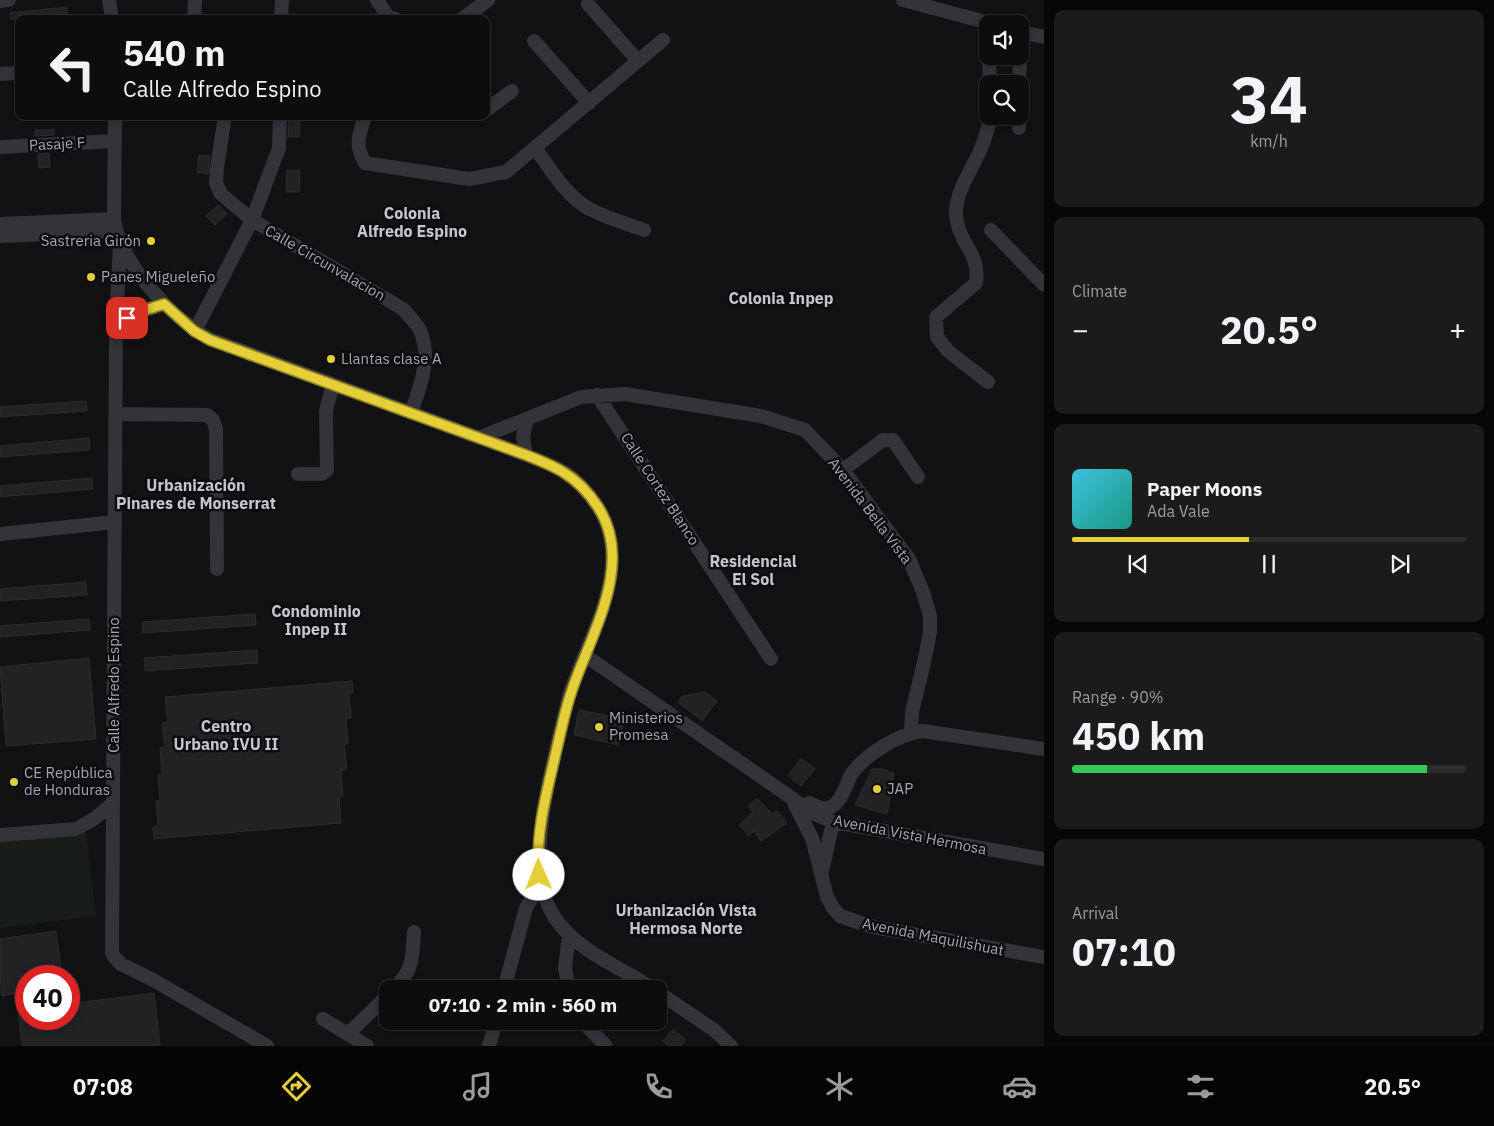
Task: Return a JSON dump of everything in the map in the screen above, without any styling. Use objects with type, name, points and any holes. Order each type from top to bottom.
[{"type":"street","points":[[0,1],[9,0]]},
{"type":"street","points":[[109,0],[111,15]]},
{"type":"street","points":[[194,15],[195,0]]},
{"type":"street","points":[[281,15],[282,0]]},
{"type":"street","points":[[377,0],[389,15]]},
{"type":"street","points":[[467,15],[488,0]]},
{"type":"street","points":[[902,0],[979,23]]},
{"type":"street","points":[[588,4],[638,61]]},
{"type":"street","points":[[1029,34],[1044,37]]},
{"type":"street","points":[[364,120],[358,142],[358,151],[365,163],[469,179],[506,172],[663,40]]},
{"type":"street","points":[[534,41],[588,103]]},
{"type":"street","points":[[0,74],[15,73]]},
{"type":"street","points":[[490,107],[512,91]]},
{"type":"street","name":"Calle Alfredo Espino","points":[[115,120],[117,231],[112,949],[115,958],[121,964],[164,985],[267,1046]]},
{"type":"street","name":"Calle Circunvalacion","points":[[224,120],[216,183],[221,194],[252,220],[403,309],[419,329],[424,344],[425,362],[423,380],[411,413]]},
{"type":"street","points":[[194,331],[252,220],[280,148],[280,120]]},
{"type":"street","points":[[988,382],[948,351],[937,337],[936,318],[976,283],[978,270],[956,221],[957,203],[989,125]]},
{"type":"street","name":"Pasaje F","points":[[0,147],[115,142]]},
{"type":"street","points":[[535,148],[574,198],[586,207],[644,230]]},
{"type":"street","points":[[0,224],[117,231]]},
{"type":"street","points":[[991,230],[1044,285]]},
{"type":"street","points":[[0,236],[117,231]]},
{"type":"street","points":[[117,231],[139,273],[164,304],[194,331],[210,340],[481,437],[564,472],[583,488],[604,516],[610,536],[613,558],[610,585],[586,656],[571,690],[543,810],[538,859],[542,888],[551,911],[569,935],[638,980]]},
{"type":"street","points":[[116,326],[139,312],[164,304]]},
{"type":"street","points":[[298,474],[322,474],[327,470],[326,411],[332,384]]},
{"type":"street","name":"Avenida Bella Vista","points":[[481,437],[581,396],[625,394],[762,416],[805,430],[843,470],[909,559],[928,605],[930,624],[928,642],[912,712],[911,732]]},
{"type":"street","name":"Calle Cortez Blanco","points":[[597,395],[771,659]]},
{"type":"street","points":[[116,414],[207,415],[212,418],[216,429],[217,569]]},
{"type":"street","points":[[526,455],[523,437],[527,419]]},
{"type":"street","points":[[843,470],[883,440],[888,439],[892,440],[918,477]]},
{"type":"street","points":[[0,534],[115,522]]},
{"type":"street","name":"Avenida Vista Hermosa","points":[[586,656],[810,812],[833,822],[1044,859]]},
{"type":"street","points":[[789,796],[825,808],[833,807],[853,772],[863,762],[891,742],[911,732],[923,731],[1044,749]]},
{"type":"street","name":"Avenida Maquilishuat","points":[[789,796],[812,838],[826,897],[840,916],[873,927],[1044,958]]},
{"type":"street","points":[[0,835],[76,829],[94,820],[112,803]]},
{"type":"street","points":[[837,803],[843,817],[875,829]]},
{"type":"street","name":"Avenida Maquilishuat","points":[[821,874],[833,822]]},
{"type":"street","points":[[506,980],[526,908],[533,896],[542,888]]},
{"type":"street","points":[[403,980],[411,966],[414,932]]},
{"type":"street","points":[[567,980],[565,968],[569,935]]},
{"type":"street","points":[[667,998],[714,1030],[731,1046]]},
{"type":"street","points":[[348,1034],[379,1004]]},
{"type":"street","points":[[323,1019],[367,1046]]},
{"type":"street","points":[[489,1046],[493,1030]]},
{"type":"street","points":[[591,1030],[606,1046]]},
{"type":"shaded area","points":[[85,821],[96,916],[0,928],[0,831]]},
{"type":"building","points":[[66,7],[68,15],[15,15],[15,19],[11,19],[10,13]]},
{"type":"building","points":[[289,120],[300,120],[299,137],[288,137]]},
{"type":"building","points":[[35,130],[54,130],[54,135],[35,136]]},
{"type":"building","points":[[49,153],[50,167],[39,168],[38,154]]},
{"type":"building","points":[[199,155],[210,156],[208,174],[197,172]]},
{"type":"building","points":[[287,170],[300,171],[299,192],[286,192]]},
{"type":"building","points":[[218,205],[227,214],[215,225],[206,216]]},
{"type":"building","points":[[86,401],[87,411],[0,417],[0,407]]},
{"type":"building","points":[[89,438],[90,450],[0,457],[0,446]]},
{"type":"building","points":[[92,478],[93,489],[0,497],[0,486]]},
{"type":"building","points":[[86,582],[87,595],[0,601],[0,589]]},
{"type":"building","points":[[255,614],[256,625],[143,633],[142,622]]},
{"type":"building","points":[[89,619],[90,630],[0,637],[0,626]]},
{"type":"building","points":[[257,650],[258,663],[145,671],[144,658]]},
{"type":"building","points":[[89,658],[96,739],[6,746],[0,667]]},
{"type":"building","points":[[352,681],[353,693],[349,693],[351,718],[346,718],[348,744],[344,744],[347,770],[341,770],[343,796],[339,797],[341,823],[154,839],[153,827],[158,826],[156,801],[160,801],[158,774],[162,774],[160,748],[165,747],[162,723],[168,722],[165,697]]},
{"type":"building","points":[[705,692],[717,701],[702,721],[678,702],[682,696]]},
{"type":"building","name":"Ministerios Promesa","points":[[579,710],[624,719],[619,745],[574,735]]},
{"type":"building","points":[[801,758],[815,769],[801,786],[788,776]]},
{"type":"building","name":"JAP","points":[[872,769],[882,769],[894,773],[887,814],[855,805]]},
{"type":"building","points":[[757,798],[772,814],[777,811],[787,823],[761,841],[754,831],[749,836],[739,825],[753,812],[748,806]]},
{"type":"building","points":[[56,931],[61,965],[15,965],[15,993],[2,996],[0,939]]},
{"type":"building","points":[[154,993],[160,1046],[22,1046],[20,1030],[80,1030],[80,1003]]},
{"type":"building","points":[[673,1029],[686,1040],[681,1046],[668,1046],[663,1041]]},
{"type":"place","name":"Sastreria Girón","points":[[151,241]]},
{"type":"place","name":"Panes Migueleño","points":[[91,277]]},
{"type":"place","name":"Llantas clase A","points":[[331,359]]},
{"type":"place","name":"Ministerios Promesa","points":[[599,727]]},
{"type":"place","name":"CE República de Honduras","points":[[14,782]]},
{"type":"place","name":"JAP","points":[[877,789]]},
{"type":"district","name":"Colonia Alfredo Espino","points":[[412,222]]},
{"type":"district","name":"Colonia Inpep","points":[[781,298]]},
{"type":"district","name":"Urbanización Pinares de Monserrat","points":[[196,494]]},
{"type":"district","name":"Residencial El Sol","points":[[753,570]]},
{"type":"district","name":"Condominio Inpep II","points":[[316,620]]},
{"type":"district","name":"Centro Urbano IVU II","points":[[226,735]]},
{"type":"district","name":"Urbanización Vista Hermosa Norte","points":[[686,919]]},
{"type":"route","points":[[127,318],[164,304],[194,331],[210,340],[481,437],[526,455],[564,472],[592,497],[604,516],[610,536],[613,558],[612,572],[610,585],[586,656],[571,690],[560,735],[543,810],[538,859],[539,875]]}]
